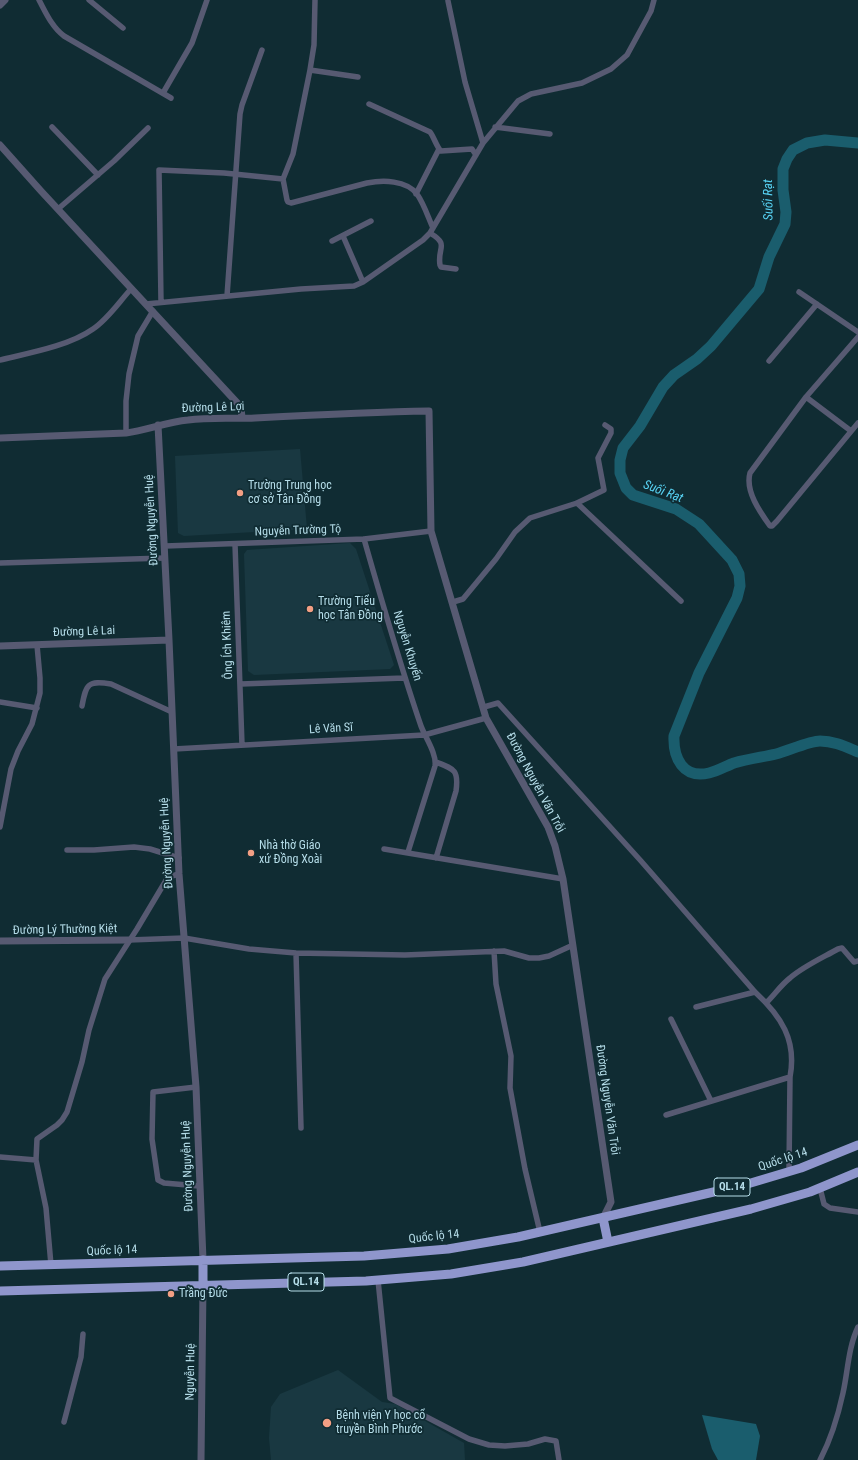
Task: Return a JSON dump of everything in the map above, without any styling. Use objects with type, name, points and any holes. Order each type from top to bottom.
[{"type":"highway","name":"Quốc lộ 14","points":[[0,1266],[364,1256],[448,1250],[518,1237],[744,1185],[789,1172],[858,1145]]},
{"type":"highway","name":"QL.14","points":[[0,1291],[378,1280],[452,1274],[523,1262],[751,1209],[820,1188],[858,1172]]},
{"type":"highway","points":[[603,1218],[608,1242]]},
{"type":"highway","points":[[203,1260],[203,1285]]},
{"type":"street","points":[[0,5],[5,0]]},
{"type":"street","points":[[39,0],[58,32],[170,98]]},
{"type":"street","points":[[89,0],[123,28]]},
{"type":"street","points":[[163,94],[192,42],[207,0]]},
{"type":"street","points":[[315,0],[314,45],[310,70],[293,154],[283,179],[286,200],[291,203],[379,181],[406,185],[416,194],[432,230],[442,245],[441,267],[456,269]]},
{"type":"street","points":[[146,304],[301,289],[354,286],[363,282],[423,240],[432,230],[483,143],[518,101],[531,94],[582,83],[611,69],[627,55],[651,11],[654,0]]},
{"type":"street","points":[[448,1],[465,82],[483,143]]},
{"type":"street","points":[[227,296],[242,105],[262,50]]},
{"type":"street","points":[[310,70],[358,77]]},
{"type":"street","points":[[369,104],[430,132],[439,149],[445,152],[472,149],[476,154]]},
{"type":"street","points":[[52,126],[98,175]]},
{"type":"street","points":[[495,127],[550,134]]},
{"type":"street","points":[[58,209],[98,175],[148,128]]},
{"type":"street","points":[[0,145],[131,289],[242,407],[242,418]]},
{"type":"street","points":[[416,194],[439,149]]},
{"type":"street","points":[[161,302],[159,170],[236,174],[283,179]]},
{"type":"street","points":[[332,241],[371,221]]},
{"type":"street","points":[[342,236],[363,282]]},
{"type":"street","points":[[0,360],[75,340],[94,328],[112,311],[131,289]]},
{"type":"street","points":[[799,292],[858,332]]},
{"type":"street","points":[[769,361],[817,304]]},
{"type":"street","points":[[126,433],[126,401],[129,374],[138,336],[153,311]]},
{"type":"street","points":[[858,336],[806,397],[750,473],[748,483],[754,500],[770,526],[777,522],[858,423]]},
{"type":"street","points":[[806,397],[851,431]]},
{"type":"street","name":"Đường Lê Lợi","points":[[0,438],[126,433],[190,419],[429,411]]},
{"type":"street","name":"Đường Nguyễn Văn Trỗi","points":[[429,411],[431,531],[486,718],[548,827],[555,846],[563,879],[611,1202],[603,1218]]},
{"type":"street","name":"Đường Nguyễn Huệ","points":[[158,425],[165,546],[179,874],[196,1087],[203,1260]]},
{"type":"street","points":[[453,602],[463,599],[496,559],[514,532],[530,518],[577,503],[604,490],[598,458],[611,433],[611,429],[606,425]]},
{"type":"street","points":[[577,503],[681,601]]},
{"type":"street","name":"Nguyễn Trường Tộ","points":[[165,546],[364,539],[431,531]]},
{"type":"street","name":"Nguyễn Khuyến","points":[[364,539],[404,678],[424,735],[436,762]]},
{"type":"street","name":"Ông Ích Khiêm","points":[[235,544],[242,745]]},
{"type":"street","points":[[0,563],[165,558]]},
{"type":"street","name":"Đường Lê Lai","points":[[0,646],[169,640]]},
{"type":"street","points":[[0,827],[11,769],[18,751],[32,724],[37,708],[40,693],[40,678],[37,645]]},
{"type":"street","points":[[241,684],[404,678]]},
{"type":"street","points":[[82,706],[85,689],[89,685],[102,683],[111,684],[172,712]]},
{"type":"street","points":[[0,702],[37,708]]},
{"type":"street","points":[[484,708],[498,703],[780,1019],[786,1030],[790,1045],[789,1172]]},
{"type":"street","name":"Lê Văn Sĩ","points":[[174,749],[424,735],[486,718]]},
{"type":"street","points":[[408,852],[436,762],[452,768],[457,776],[457,783],[436,858]]},
{"type":"street","points":[[67,850],[94,850],[134,847],[150,849],[179,858]]},
{"type":"street","points":[[384,849],[563,879]]},
{"type":"street","points":[[50,1265],[46,1208],[36,1160],[37,1139],[57,1125],[62,1120],[66,1112],[82,1062],[89,1030],[105,979],[168,877],[179,874]]},
{"type":"street","points":[[129,940],[184,938],[249,949],[296,952],[405,955],[494,951],[512,952],[529,958],[549,956],[573,945]]},
{"type":"street","name":"Đường Lý Thường Kiệt","points":[[0,941],[129,940]]},
{"type":"street","points":[[766,1002],[792,976],[838,949],[842,948],[851,960],[854,962],[858,961]]},
{"type":"street","points":[[494,951],[496,984],[511,1056],[510,1088],[524,1169],[540,1232]]},
{"type":"street","points":[[296,952],[301,1128]]},
{"type":"street","points":[[696,1007],[755,992]]},
{"type":"street","points":[[671,1020],[711,1101]]},
{"type":"street","points":[[666,1115],[790,1077]]},
{"type":"street","points":[[196,1087],[154,1092],[152,1139],[158,1180],[164,1183],[199,1186]]},
{"type":"street","points":[[0,1157],[36,1160]]},
{"type":"street","points":[[820,1188],[824,1204],[830,1208],[858,1212]]},
{"type":"street","points":[[378,1280],[390,1398],[469,1439],[489,1445],[505,1446],[528,1444],[545,1439],[556,1441],[559,1460]]},
{"type":"street","name":"Nguyễn Huệ","points":[[201,1460],[203,1285]]},
{"type":"street","points":[[820,1460],[829,1442],[843,1393],[848,1355],[858,1327]]},
{"type":"street","points":[[64,1422],[81,1357],[83,1334]]},
{"type":"shaded area","name":"Trường Trung học cơ sở Tân Đồng","points":[[300,449],[307,529],[184,536],[178,533],[175,456]]},
{"type":"shaded area","name":"Trường Tiểu học Tân Đồng","points":[[350,543],[356,549],[394,665],[390,669],[254,675],[248,671],[244,554],[247,550]]},
{"type":"shaded area","name":"Bệnh viện Y học cổ truyền Bình Phước","points":[[338,1370],[382,1402],[395,1404],[464,1443],[465,1460],[271,1460],[269,1438],[271,1407],[280,1394]]},
{"type":"water","points":[[702,1415],[756,1424],[760,1436],[756,1460],[718,1460],[712,1449]]},
{"type":"waterway","name":"Suối Rạt","points":[[858,143],[825,140],[807,143],[793,150],[783,169],[783,190],[786,212],[785,224],[769,257],[759,289],[711,346],[697,359],[674,375],[663,387],[640,426],[623,448],[620,460],[620,473],[626,488],[633,495],[676,509],[699,524],[732,560],[739,574],[740,586],[737,598],[699,673],[674,736],[675,752],[681,765],[692,773],[709,773],[734,763],[776,754],[815,741],[835,743],[858,752]]},
{"type":"place","name":"Trường Trung học cơ sở Tân Đồng","points":[[240,493]]},
{"type":"place","name":"Trường Tiểu học Tân Đồng","points":[[310,609]]},
{"type":"place","name":"Nhà thờ Giáo xứ Đồng Xoài","points":[[251,853]]},
{"type":"place","name":"Trầng Đức","points":[[171,1294]]},
{"type":"place","name":"Bệnh viện Y học cổ truyền Bình Phước","points":[[327,1423]]}]
